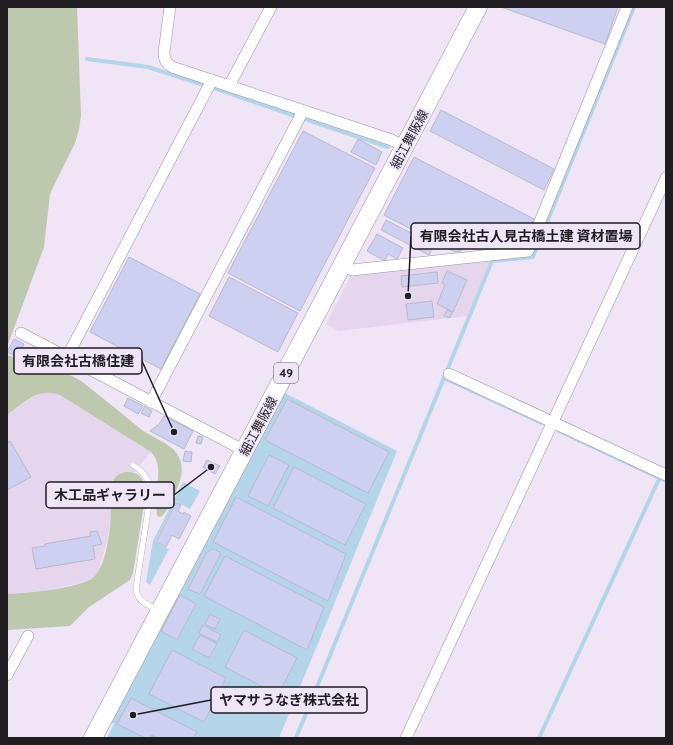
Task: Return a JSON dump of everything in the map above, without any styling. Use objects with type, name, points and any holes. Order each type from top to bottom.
[{"type":"main road","name":"細江舞阪線","points":[[93,738],[478,7]]},
{"type":"street","points":[[170,7],[164,59],[167,64],[172,67],[392,140],[404,147]]},
{"type":"street","points":[[229,86],[271,7]]},
{"type":"street","points":[[342,265],[352,270],[528,251],[627,7]]},
{"type":"street","points":[[67,357],[212,80]]},
{"type":"street","points":[[152,402],[303,111]]},
{"type":"street","points":[[406,738],[666,178]]},
{"type":"street","points":[[21,333],[245,451]]},
{"type":"street","points":[[449,374],[666,475]]},
{"type":"street","points":[[7,675],[28,636]]},
{"type":"lane","points":[[133,465],[140,469],[146,476],[150,483],[151,491],[136,588],[137,596],[141,601],[160,611]]},
{"type":"shaded area","points":[[490,261],[467,316],[339,331],[326,324],[351,276]]},
{"type":"shaded area","points":[[42,392],[51,392],[60,395],[151,452],[134,472],[125,472],[115,478],[111,486],[111,509],[108,539],[98,572],[92,578],[76,584],[48,590],[7,594],[7,415],[34,395]]},
{"type":"green space","points":[[7,7],[77,7],[81,116],[75,143],[50,194],[44,247],[7,347]]},
{"type":"green space","points":[[7,355],[72,376],[81,381],[142,430],[173,449],[181,461],[181,475],[174,495],[162,516],[159,517],[157,515],[156,492],[158,466],[157,461],[151,452],[60,395],[52,393],[38,394],[7,415]]},
{"type":"green space","points":[[125,472],[134,473],[140,476],[144,483],[146,492],[133,573],[130,580],[89,607],[70,626],[7,630],[7,594],[62,588],[91,579],[96,574],[101,566],[109,536],[113,481],[120,474]]},
{"type":"water","points":[[285,393],[397,451],[279,738],[107,738],[114,724],[111,722]]},
{"type":"water","points":[[183,482],[200,491],[190,509],[176,502],[155,542],[169,549],[150,585],[146,582],[153,541]]},
{"type":"building","points":[[501,7],[618,7],[605,44]]},
{"type":"building","points":[[441,110],[554,169],[544,190],[430,131]]},
{"type":"building","points":[[303,131],[375,168],[300,311],[228,273]]},
{"type":"building","points":[[358,139],[382,152],[376,165],[351,152]]},
{"type":"building","points":[[414,157],[534,219],[521,245],[510,246],[476,228],[473,235],[470,234],[461,251],[455,252],[384,215]]},
{"type":"building","points":[[386,220],[434,245],[429,255],[381,230]]},
{"type":"building","points":[[377,234],[403,248],[397,259],[388,254],[385,261],[367,251]]},
{"type":"building","points":[[129,257],[200,294],[161,369],[90,332]]},
{"type":"building","points":[[447,271],[467,280],[453,312],[437,304],[445,285],[442,283]]},
{"type":"building","points":[[437,272],[438,283],[402,287],[401,276]]},
{"type":"building","points":[[229,277],[298,313],[278,352],[209,316]]},
{"type":"building","points":[[432,301],[434,317],[408,320],[406,304]]},
{"type":"building","points":[[447,310],[452,312],[450,318],[444,316]]},
{"type":"building","points":[[14,339],[24,344],[17,357],[7,352]]},
{"type":"building","points":[[128,398],[143,406],[138,414],[124,406]]},
{"type":"building","points":[[287,399],[389,452],[368,493],[265,440]]},
{"type":"building","points":[[145,406],[152,411],[149,417],[141,413]]},
{"type":"building","points":[[164,416],[193,431],[184,449],[150,431],[159,424]]},
{"type":"building","points":[[198,436],[203,437],[201,444],[196,443]]},
{"type":"building","points":[[10,441],[31,477],[7,490],[7,443]]},
{"type":"building","points":[[185,451],[192,452],[191,462],[183,461]]},
{"type":"building","points":[[269,455],[289,465],[268,506],[248,496]]},
{"type":"building","points":[[207,460],[220,466],[215,474],[203,467]]},
{"type":"building","points":[[294,467],[366,504],[345,545],[273,508]]},
{"type":"building","points":[[236,497],[346,554],[328,601],[213,542]]},
{"type":"building","points":[[176,503],[181,505],[178,511],[183,514],[184,512],[191,516],[179,539],[172,535],[166,547],[156,542]]},
{"type":"building","points":[[97,531],[102,544],[93,546],[95,559],[36,569],[32,548],[45,546],[45,544],[91,536],[90,532]]},
{"type":"building","points":[[214,549],[221,553],[200,594],[188,589],[207,552]]},
{"type":"building","points":[[225,556],[324,607],[307,650],[204,596]]},
{"type":"building","points":[[180,595],[196,604],[177,640],[161,631]]},
{"type":"building","points":[[210,614],[220,619],[215,629],[205,624]]},
{"type":"building","points":[[203,625],[221,635],[217,642],[199,633]]},
{"type":"building","points":[[244,630],[297,658],[278,695],[225,667]]},
{"type":"building","points":[[200,635],[217,644],[209,658],[192,649]]},
{"type":"building","points":[[172,650],[226,678],[204,722],[149,694]]},
{"type":"building","points":[[131,698],[197,732],[193,738],[157,738],[151,735],[150,738],[145,738],[117,724]]},
{"type":"waterway","points":[[296,738],[492,261],[533,257],[634,7]]},
{"type":"waterway","points":[[87,59],[148,67],[204,85]]},
{"type":"waterway","points":[[214,88],[295,116]]},
{"type":"waterway","points":[[305,119],[388,147]]},
{"type":"waterway","points":[[444,378],[542,423]]},
{"type":"waterway","points":[[559,431],[666,481]]},
{"type":"waterway","points":[[539,738],[660,477]]},
{"type":"place","name":"有限会社古人見古橋土建 資材置場","points":[[408,296]]},
{"type":"place","name":"有限会社古橋住建","points":[[174,432]]},
{"type":"place","name":"木工品ギャラリー","points":[[211,467]]},
{"type":"place","name":"ヤマサうなぎ株式会社","points":[[133,715]]}]
